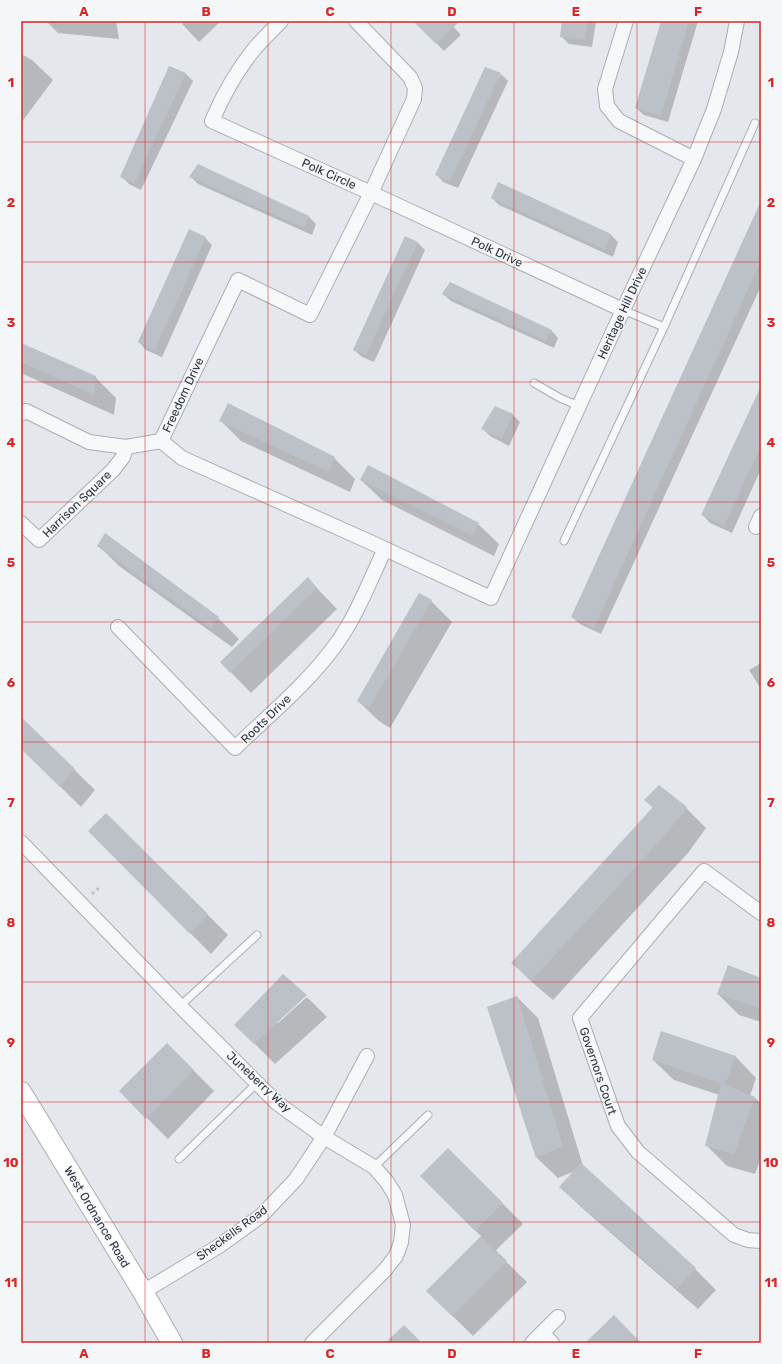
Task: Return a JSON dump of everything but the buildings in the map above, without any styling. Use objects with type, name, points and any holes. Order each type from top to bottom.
[{"type":"main road","name":"West Ordnance Road","points":[[21,1092],[143,1292],[172,1343]]},
{"type":"street","name":"Polk Circle","points":[[281,21],[255,48],[243,64],[223,96],[212,121],[371,193],[414,100],[415,88],[410,77],[356,21]]},
{"type":"street","points":[[626,21],[605,89],[607,106],[619,121],[694,159]]},
{"type":"street","name":"Heritage Hill Drive","points":[[491,598],[694,159],[714,108],[731,52],[737,21]]},
{"type":"street","name":"Polk Drive","points":[[371,193],[623,310]]},
{"type":"street","name":"Freedom Drive","points":[[371,193],[310,315],[238,280],[161,441],[182,458],[491,598]]},
{"type":"street","points":[[21,414],[26,411],[89,442],[126,447],[161,441]]},
{"type":"street","name":"Harrison Square","points":[[21,523],[39,540],[113,470],[123,457],[126,447]]},
{"type":"street","name":"Roots Drive","points":[[118,627],[235,748],[311,676],[335,646],[353,616],[385,549]]},
{"type":"street","name":"Juneberry Way","points":[[21,842],[180,1006],[277,1103],[324,1137],[374,1167],[387,1182],[395,1195],[403,1225],[401,1242],[396,1256],[385,1270],[312,1343]]},
{"type":"street","name":"Governors Court","points":[[761,913],[704,871],[580,1018],[618,1126],[638,1152],[734,1235],[748,1240],[761,1241]]},
{"type":"street","name":"Sheckells Road","points":[[143,1292],[219,1246],[262,1215],[296,1179],[324,1137],[367,1056]]},
{"type":"street","points":[[532,1343],[558,1317]]},
{"type":"street","points":[[542,1332],[552,1343]]},
{"type":"lane","points":[[564,541],[664,327],[755,123]]},
{"type":"lane","points":[[623,310],[664,327]]},
{"type":"lane","points":[[534,383],[560,398],[579,406]]},
{"type":"lane","points":[[180,1006],[256,934]]},
{"type":"lane","points":[[179,1159],[257,1083]]},
{"type":"lane","points":[[374,1167],[428,1115]]}]
